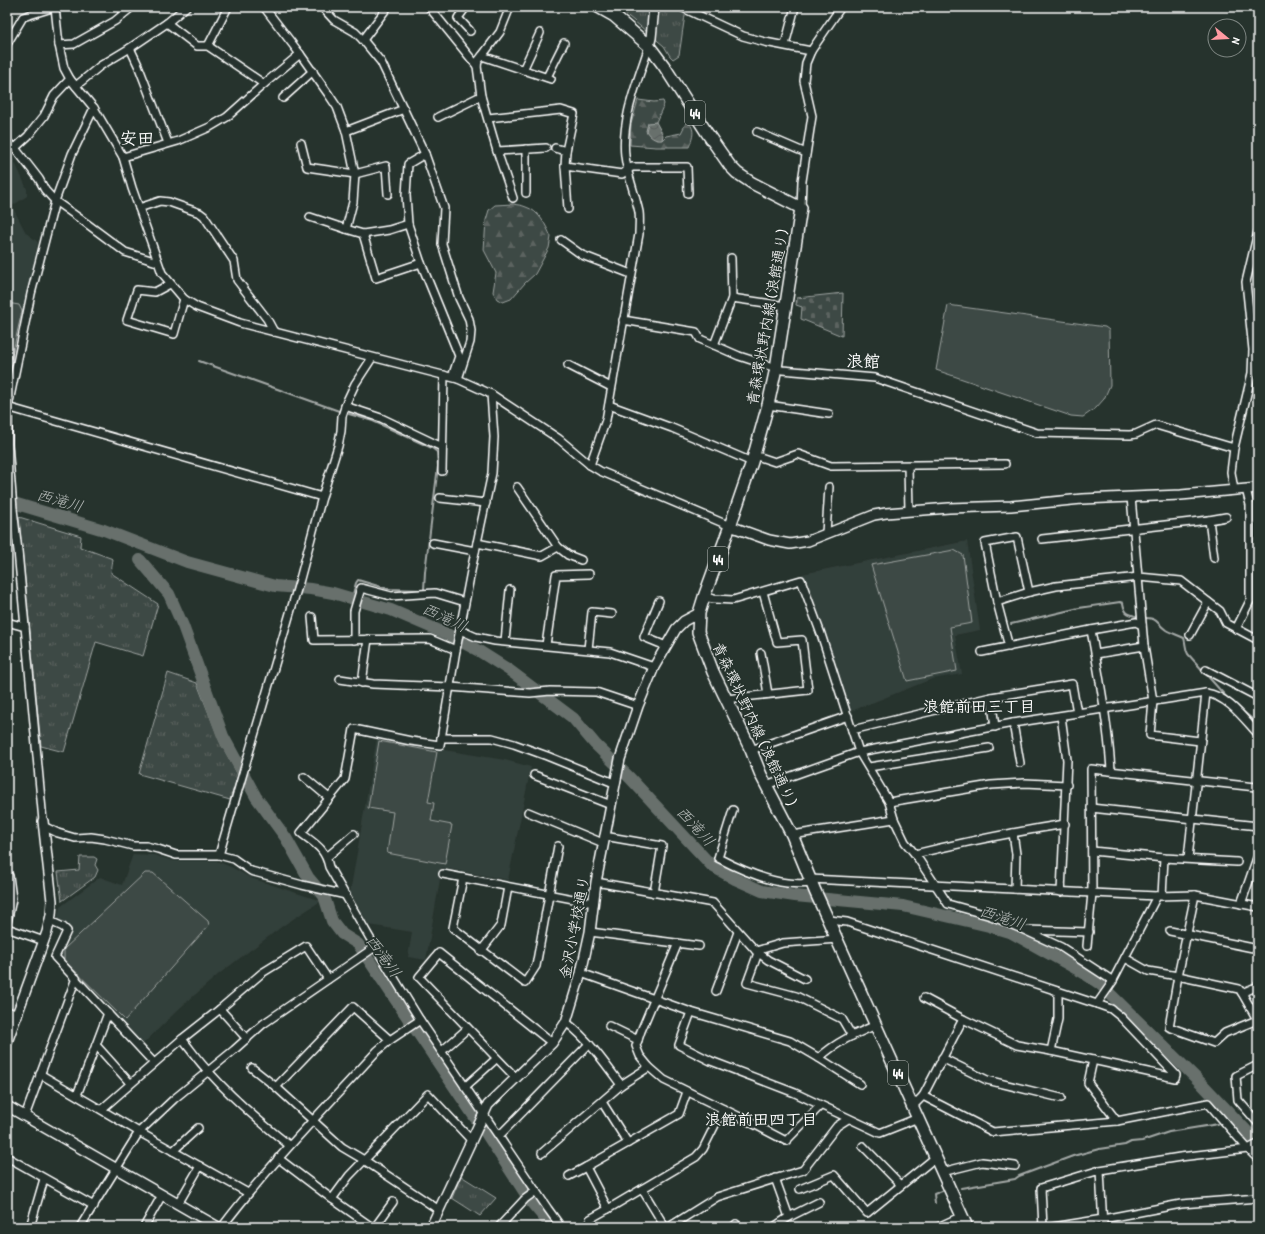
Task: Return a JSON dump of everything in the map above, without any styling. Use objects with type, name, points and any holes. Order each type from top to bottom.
[{"type":"main road","name":"44","points":[[598,7],[614,16],[649,46],[730,166],[744,178],[801,208]]},
{"type":"main road","name":"青森環状野内線 (浪館通り)","points":[[801,208],[776,368],[768,404],[753,459],[699,613],[698,632],[713,672],[751,750],[766,785],[792,835],[812,884],[967,1227]]},
{"type":"street","points":[[7,44],[23,17],[55,7],[59,45],[64,68],[70,79],[94,108],[123,157],[157,262],[162,273],[170,284],[184,299],[197,307],[240,323],[455,378],[491,394],[559,439],[590,465],[600,471],[730,526],[769,540],[790,544],[808,540],[874,515],[909,511],[1011,506],[1082,499],[1181,495],[1258,488]]},
{"type":"street","points":[[59,45],[74,44],[115,21],[132,7]]},
{"type":"street","points":[[76,86],[100,66],[167,23],[186,7]]},
{"type":"street","points":[[208,46],[228,7]]},
{"type":"street","points":[[264,7],[313,71],[337,107],[346,130],[355,174],[352,202],[346,229]]},
{"type":"street","points":[[322,7],[334,20],[355,32],[381,62],[425,154],[444,208],[442,244],[459,298],[469,319],[471,331],[470,342],[455,378]]},
{"type":"street","points":[[429,7],[477,66]]},
{"type":"street","points":[[466,7],[458,18],[470,31]]},
{"type":"street","points":[[510,7],[500,32],[478,61],[477,66],[481,96],[513,198]]},
{"type":"street","points":[[590,465],[606,420],[639,234],[639,213],[627,171],[624,154],[626,124],[632,98],[651,38],[654,7],[662,7]]},
{"type":"street","points":[[681,7],[691,9],[743,36],[811,51]]},
{"type":"street","points":[[785,45],[795,7]]},
{"type":"street","points":[[363,40],[387,8]]},
{"type":"street","points":[[801,208],[802,181],[812,116],[804,81],[806,63],[811,51],[839,8]]},
{"type":"street","points":[[167,23],[198,46],[208,46],[264,84]]},
{"type":"street","points":[[524,70],[540,33]]},
{"type":"street","points":[[482,56],[549,78],[564,43]]},
{"type":"street","points":[[130,48],[168,143]]},
{"type":"street","points":[[123,157],[178,141],[210,127],[227,117],[300,54]]},
{"type":"street","points":[[283,98],[313,71]]},
{"type":"street","points":[[15,148],[28,136],[44,116],[54,96],[70,79]]},
{"type":"street","points":[[438,117],[481,96]]},
{"type":"street","points":[[7,1042],[44,941],[50,921],[52,894],[43,823],[13,509],[7,407],[31,294],[55,201],[72,154],[94,108]]},
{"type":"street","points":[[346,130],[404,109]]},
{"type":"street","points":[[488,118],[561,110],[574,114],[566,151],[565,166],[568,209]]},
{"type":"street","points":[[757,132],[806,153]]},
{"type":"street","points":[[7,142],[15,148],[39,179],[45,190],[55,201],[125,252],[157,262]]},
{"type":"street","points":[[301,143],[307,167],[355,174],[386,166],[388,194]]},
{"type":"street","points":[[497,151],[546,148]]},
{"type":"street","points":[[555,148],[566,151]]},
{"type":"street","points":[[526,150],[526,193]]},
{"type":"street","points":[[425,154],[408,164],[406,195],[408,224],[421,263],[459,356],[455,378]]},
{"type":"street","points":[[565,166],[622,174],[632,167],[687,167],[688,193]]},
{"type":"street","points":[[139,208],[160,201],[175,204],[204,216],[234,261],[237,280],[267,320],[274,332]]},
{"type":"street","points":[[310,217],[363,234],[389,230],[408,224]]},
{"type":"street","points":[[363,234],[376,278],[421,263]]},
{"type":"street","points":[[1234,490],[1231,472],[1234,448],[1252,373],[1253,350],[1246,282],[1258,236]]},
{"type":"street","points":[[561,240],[582,255],[631,274]]},
{"type":"street","points":[[714,345],[732,298],[731,258]]},
{"type":"street","points":[[170,284],[155,292],[137,290],[127,320],[174,334],[184,299]]},
{"type":"street","points":[[732,298],[786,306]]},
{"type":"street","points":[[623,320],[696,332],[700,339],[739,356],[782,370],[875,378],[1037,433],[1130,435],[1136,434],[1156,425],[1234,448]]},
{"type":"street","points":[[219,855],[342,432],[342,416],[345,406],[372,358]]},
{"type":"street","points":[[568,365],[611,387]]},
{"type":"street","points":[[442,471],[444,375]]},
{"type":"street","points":[[491,394],[494,437],[492,473],[459,632],[440,745],[411,742],[354,729],[345,779],[301,833],[321,848],[327,857],[329,867],[375,947],[415,1023],[442,1051],[499,1136],[530,1195],[557,1226]]},
{"type":"street","points":[[768,404],[829,414]]},
{"type":"street","points":[[609,405],[753,459],[775,462],[798,454],[831,466],[1005,464]]},
{"type":"street","points":[[345,406],[381,418],[442,447]]},
{"type":"street","points":[[7,407],[322,497]]},
{"type":"street","points":[[908,466],[909,511]]},
{"type":"street","points":[[826,533],[829,486]]},
{"type":"street","points":[[517,487],[558,547],[568,555],[581,560]]},
{"type":"street","points":[[1236,629],[1250,601],[1250,505],[1246,489]]},
{"type":"street","points":[[1131,497],[1144,646],[1153,701],[1150,735],[1200,741]]},
{"type":"street","points":[[440,498],[486,503]]},
{"type":"street","points":[[1042,539],[1226,517]]},
{"type":"street","points":[[1209,520],[1214,558]]},
{"type":"street","points":[[1009,647],[997,602],[985,543],[1017,537],[1029,592]]},
{"type":"street","points":[[433,543],[475,551]]},
{"type":"street","points":[[477,543],[542,556],[558,547]]},
{"type":"street","points":[[546,645],[556,575],[589,574]]},
{"type":"street","points":[[997,602],[1029,592],[1056,586],[1139,576],[1182,580],[1220,611],[1226,623],[1258,640]]},
{"type":"street","points":[[704,597],[733,600],[801,580],[821,634],[859,752],[890,802],[894,819],[906,842],[948,904],[991,916],[1061,947],[1112,982]]},
{"type":"street","points":[[354,640],[354,611],[361,588],[391,596],[436,593],[465,602]]},
{"type":"street","points":[[505,641],[510,590]]},
{"type":"street","points":[[726,699],[808,690],[802,640],[777,642],[763,592]]},
{"type":"street","points":[[659,600],[644,637],[666,646]]},
{"type":"street","points":[[1190,635],[1208,602]]},
{"type":"street","points":[[588,649],[592,612],[612,614]]},
{"type":"street","name":"金沢小学校通り","points":[[432,1227],[488,1105],[552,1043],[566,1022],[581,973],[590,932],[596,882],[620,759],[638,706],[654,668],[676,629],[684,621],[699,613]]},
{"type":"street","points":[[312,617],[314,640],[430,639],[456,648]]},
{"type":"street","points":[[982,652],[1142,620]]},
{"type":"street","points":[[7,622],[25,627]]},
{"type":"street","points":[[1091,630],[1109,740],[1110,770]]},
{"type":"street","points":[[459,632],[476,637],[505,641],[610,652],[654,668]]},
{"type":"street","points":[[362,682],[368,639]]},
{"type":"street","points":[[1096,654],[1144,646]]},
{"type":"street","points":[[761,653],[768,694]]},
{"type":"street","points":[[1206,670],[1258,697]]},
{"type":"street","points":[[340,679],[373,684],[450,686],[530,693],[550,691],[596,692],[638,706]]},
{"type":"street","points":[[852,730],[991,698],[1072,684],[1077,713]]},
{"type":"street","points":[[1188,858],[1206,693]]},
{"type":"street","points":[[766,785],[859,752],[1013,723],[1206,693],[1214,694],[1234,707],[1258,734]]},
{"type":"street","points":[[991,698],[995,727]]},
{"type":"street","points":[[751,750],[848,716]]},
{"type":"street","points":[[1061,716],[1067,760],[1061,892]]},
{"type":"street","points":[[1013,723],[1020,762]]},
{"type":"street","points":[[441,738],[492,738],[514,744],[615,779]]},
{"type":"street","points":[[869,767],[989,748]]},
{"type":"street","points":[[1087,946],[1092,894],[1091,769],[1256,787]]},
{"type":"street","points":[[534,775],[611,805]]},
{"type":"street","points":[[304,777],[329,798]]},
{"type":"street","points":[[890,802],[990,785],[1025,783],[1067,785]]},
{"type":"street","points":[[1092,808],[1258,826]]},
{"type":"street","points":[[733,810],[718,858],[762,877],[787,883],[935,886],[1092,894],[1160,896],[1195,895],[1258,907]]},
{"type":"street","points":[[528,812],[604,840],[662,846],[654,893]]},
{"type":"street","points":[[792,835],[894,819]]},
{"type":"street","points":[[43,823],[58,833],[75,838],[91,837],[105,839],[133,846],[152,847],[176,854],[219,855],[234,859],[251,871],[346,895]]},
{"type":"street","points":[[915,854],[1013,832],[1065,824]]},
{"type":"street","points":[[1013,832],[1016,854],[1015,889]]},
{"type":"street","points":[[327,857],[354,834]]},
{"type":"street","points":[[463,878],[452,928],[525,983],[536,966],[558,846]]},
{"type":"street","points":[[1092,851],[1164,858],[1188,858],[1237,862]]},
{"type":"street","points":[[1097,1004],[1112,982],[1160,896],[1164,858]]},
{"type":"street","points":[[1241,904],[1257,858]]},
{"type":"street","points":[[7,874],[9,876],[12,899],[7,923]]},
{"type":"street","points":[[443,874],[594,903]]},
{"type":"street","points":[[596,882],[713,903],[757,952],[805,979]]},
{"type":"street","points":[[481,951],[500,925],[508,887]]},
{"type":"street","points":[[1125,958],[1148,971],[1178,976],[1239,989],[1258,1021],[1225,1033],[1214,1043],[1169,1027],[1178,976],[1195,895]]},
{"type":"street","points":[[829,920],[848,922],[1112,1009],[1176,1075],[1174,1078],[1052,1051],[1017,1045],[924,998]]},
{"type":"street","points":[[50,921],[63,927],[67,931],[55,956],[154,1063]]},
{"type":"street","points":[[7,928],[44,941]]},
{"type":"street","points":[[1024,930],[1088,932]]},
{"type":"street","points":[[1170,931],[1258,949]]},
{"type":"street","points":[[590,932],[699,946]]},
{"type":"street","points":[[716,991],[738,932]]},
{"type":"street","points":[[757,952],[783,943],[838,939]]},
{"type":"street","points":[[678,943],[636,1046],[648,1067],[664,1080],[786,1141],[820,1106]]},
{"type":"street","points":[[102,1109],[130,1083],[262,973],[306,946],[328,979]]},
{"type":"street","points":[[80,1227],[139,1132],[174,1099],[263,1024],[375,947]]},
{"type":"street","points":[[757,952],[747,982],[796,996],[842,1018],[852,1036]]},
{"type":"street","points":[[516,1078],[496,1059],[419,977],[439,953],[552,1043]]},
{"type":"street","points":[[581,973],[691,1012],[790,1041],[860,1084]]},
{"type":"street","points":[[24,1116],[76,978]]},
{"type":"street","points":[[1242,993],[1258,986]]},
{"type":"street","points":[[1052,1051],[1058,1019],[1058,992]]},
{"type":"street","points":[[276,1087],[353,1006],[390,1040]]},
{"type":"street","points":[[220,1008],[247,1039]]},
{"type":"street","points":[[7,1012],[17,1016]]},
{"type":"street","points":[[691,1012],[679,1045],[711,1061],[795,1093],[880,1133],[918,1118]]},
{"type":"street","points":[[77,1095],[108,1013]]},
{"type":"street","points":[[913,1106],[923,1096],[963,1019]]},
{"type":"street","points":[[566,1022],[575,1029],[621,1085]]},
{"type":"street","points":[[222,1227],[248,1193],[289,1145],[377,1051],[415,1023]]},
{"type":"street","points":[[609,1026],[638,1040]]},
{"type":"street","points":[[819,1058],[829,1049],[852,1036],[876,1026]]},
{"type":"street","points":[[442,1051],[467,1028]]},
{"type":"street","points":[[182,1039],[208,1071],[244,1107],[289,1145]]},
{"type":"street","points":[[499,1136],[588,1044]]},
{"type":"street","points":[[96,1045],[130,1083]]},
{"type":"street","points":[[942,1058],[986,1080],[1061,1098]]},
{"type":"street","points":[[465,1087],[496,1059]]},
{"type":"street","points":[[1093,1060],[1088,1083],[1117,1121]]},
{"type":"street","points":[[1258,1065],[1236,1076],[1238,1100],[1258,1123]]},
{"type":"street","points":[[542,1153],[621,1085],[648,1067]]},
{"type":"street","points":[[252,1068],[276,1087],[342,1147],[440,1210]]},
{"type":"street","points":[[40,1074],[248,1193]]},
{"type":"street","points":[[570,1176],[679,1114],[688,1092]]},
{"type":"street","points":[[332,1199],[349,1176],[428,1094],[472,1141]]},
{"type":"street","points":[[923,1096],[993,1132],[1117,1121],[1208,1103],[1253,1146],[1258,1159]]},
{"type":"street","points":[[602,1102],[628,1143]]},
{"type":"street","points":[[7,1106],[218,1227]]},
{"type":"street","points":[[590,1219],[696,1157],[703,1149],[723,1109]]},
{"type":"street","points":[[669,1227],[717,1197],[803,1170],[837,1126],[848,1119]]},
{"type":"street","points":[[173,1151],[198,1128]]},
{"type":"street","points":[[863,1146],[901,1185]]},
{"type":"street","points":[[1043,1227],[1041,1188],[1100,1170],[1253,1146]]},
{"type":"street","points":[[800,1189],[834,1175],[867,1213],[936,1157]]},
{"type":"street","points":[[278,1158],[372,1227]]},
{"type":"street","points":[[7,1159],[94,1206]]},
{"type":"street","points":[[942,1172],[982,1162],[1015,1166]]},
{"type":"street","points":[[178,1204],[200,1166]]},
{"type":"street","points":[[586,1167],[608,1209]]},
{"type":"street","points":[[1100,1170],[1104,1227]]},
{"type":"street","points":[[775,1178],[789,1217]]},
{"type":"street","points":[[30,1227],[44,1179]]},
{"type":"street","points":[[642,1189],[665,1227]]},
{"type":"street","points":[[144,1227],[162,1195]]},
{"type":"street","points":[[504,1225],[530,1195]]},
{"type":"street","points":[[1053,1227],[1181,1204],[1258,1198]]},
{"type":"street","points":[[375,1227],[393,1202]]},
{"type":"street","points":[[774,1227],[789,1217],[819,1202]]},
{"type":"street","points":[[938,1227],[962,1216]]},
{"type":"shaded area","points":[[7,152],[13,158],[27,189],[27,196],[12,206],[26,233],[38,242],[7,386]]},
{"type":"shaded area","points":[[967,541],[980,630],[955,635],[962,674],[932,679],[849,712],[802,574]]},
{"type":"shaded area","points":[[377,737],[505,760],[531,767],[508,880],[442,868],[426,960],[408,957],[412,932],[369,925],[350,893]]},
{"type":"shaded area","points":[[133,854],[154,855],[174,861],[217,861],[251,878],[321,901],[284,925],[219,974],[181,1007],[142,1045],[59,957],[72,930],[57,920],[60,907],[100,877],[122,885]]},
{"type":"green space","points":[[617,7],[687,7],[679,55],[673,59],[664,46]]},
{"type":"green space","points":[[638,100],[654,102],[663,101],[664,104],[656,122],[654,123],[662,140],[666,136],[681,133],[687,121],[693,130],[689,147],[630,145],[631,124]]},
{"type":"green space","points":[[513,204],[524,206],[535,212],[544,223],[551,237],[549,248],[535,274],[511,299],[503,302],[497,299],[493,292],[496,273],[484,250],[486,220],[489,210],[495,205]]},
{"type":"green space","points":[[843,293],[842,336],[801,319],[802,307],[796,305],[797,298]]},
{"type":"green space","points":[[7,303],[19,305],[22,311],[7,377]]},
{"type":"green space","points":[[948,305],[1105,327],[1109,330],[1110,385],[1104,399],[1096,408],[1083,417],[1071,416],[936,370]]},
{"type":"green space","points":[[19,517],[81,536],[80,547],[113,559],[111,573],[158,604],[143,656],[96,642],[64,752],[41,746]]},
{"type":"green space","points":[[954,550],[963,555],[972,623],[950,627],[957,671],[907,681],[871,565]]},
{"type":"green space","points":[[168,673],[197,683],[220,742],[238,775],[230,800],[139,774]]},
{"type":"green space","points":[[379,741],[437,752],[428,802],[434,803],[431,821],[452,825],[445,864],[387,853],[393,812],[368,808]]},
{"type":"green space","points":[[80,857],[94,857],[97,859],[95,865],[98,870],[95,877],[62,901],[58,872],[79,870]]},
{"type":"green space","points":[[145,873],[153,873],[208,921],[209,925],[125,1020],[64,960],[64,949]]},
{"type":"green space","points":[[461,1176],[496,1198],[480,1216],[452,1198]]},
{"type":"water","points":[[656,122],[663,135],[662,140],[653,138],[646,131],[648,123]]},
{"type":"waterway","points":[[199,361],[339,411]]},
{"type":"waterway","points":[[349,414],[373,421],[432,448],[437,452],[438,466],[424,590],[388,589],[358,580],[352,598]]},
{"type":"waterway","name":"西滝川","points":[[7,501],[104,530],[187,562],[275,586],[311,589],[333,593],[391,610],[447,634],[479,651],[509,670],[573,718],[595,744],[630,778],[712,866],[735,879],[762,891],[795,896],[903,906],[989,926],[1012,933],[1084,973],[1100,984],[1202,1084],[1258,1143]]},
{"type":"waterway","name":"西滝川","points":[[140,560],[169,594],[183,626],[223,736],[256,797],[286,838],[308,877],[324,896],[332,921],[342,934],[358,944],[476,1119]]},
{"type":"waterway","points":[[1011,624],[1079,608],[1120,602],[1123,603],[1126,612],[1139,617]]},
{"type":"waterway","points":[[1143,618],[1152,619],[1166,630],[1184,638],[1188,654],[1229,700]]},
{"type":"waterway","points":[[1232,702],[1258,724]]},
{"type":"waterway","name":"西滝川","points":[[1226,1117],[1230,1113]]},
{"type":"waterway","points":[[961,1188],[1015,1179],[1019,1176],[1073,1156],[1099,1149],[1142,1141],[1169,1132],[1218,1124]]},
{"type":"waterway","name":"西滝川","points":[[484,1130],[531,1202],[552,1227]]},
{"type":"waterway","points":[[935,1203],[934,1194],[942,1191]]},
{"type":"district","name":"安田","points":[[137,137]]},
{"type":"district","name":"浪館","points":[[863,360]]},
{"type":"district","name":"浪館前田三丁目","points":[[979,706]]},
{"type":"district","name":"浪館前田四丁目","points":[[761,1119]]}]
